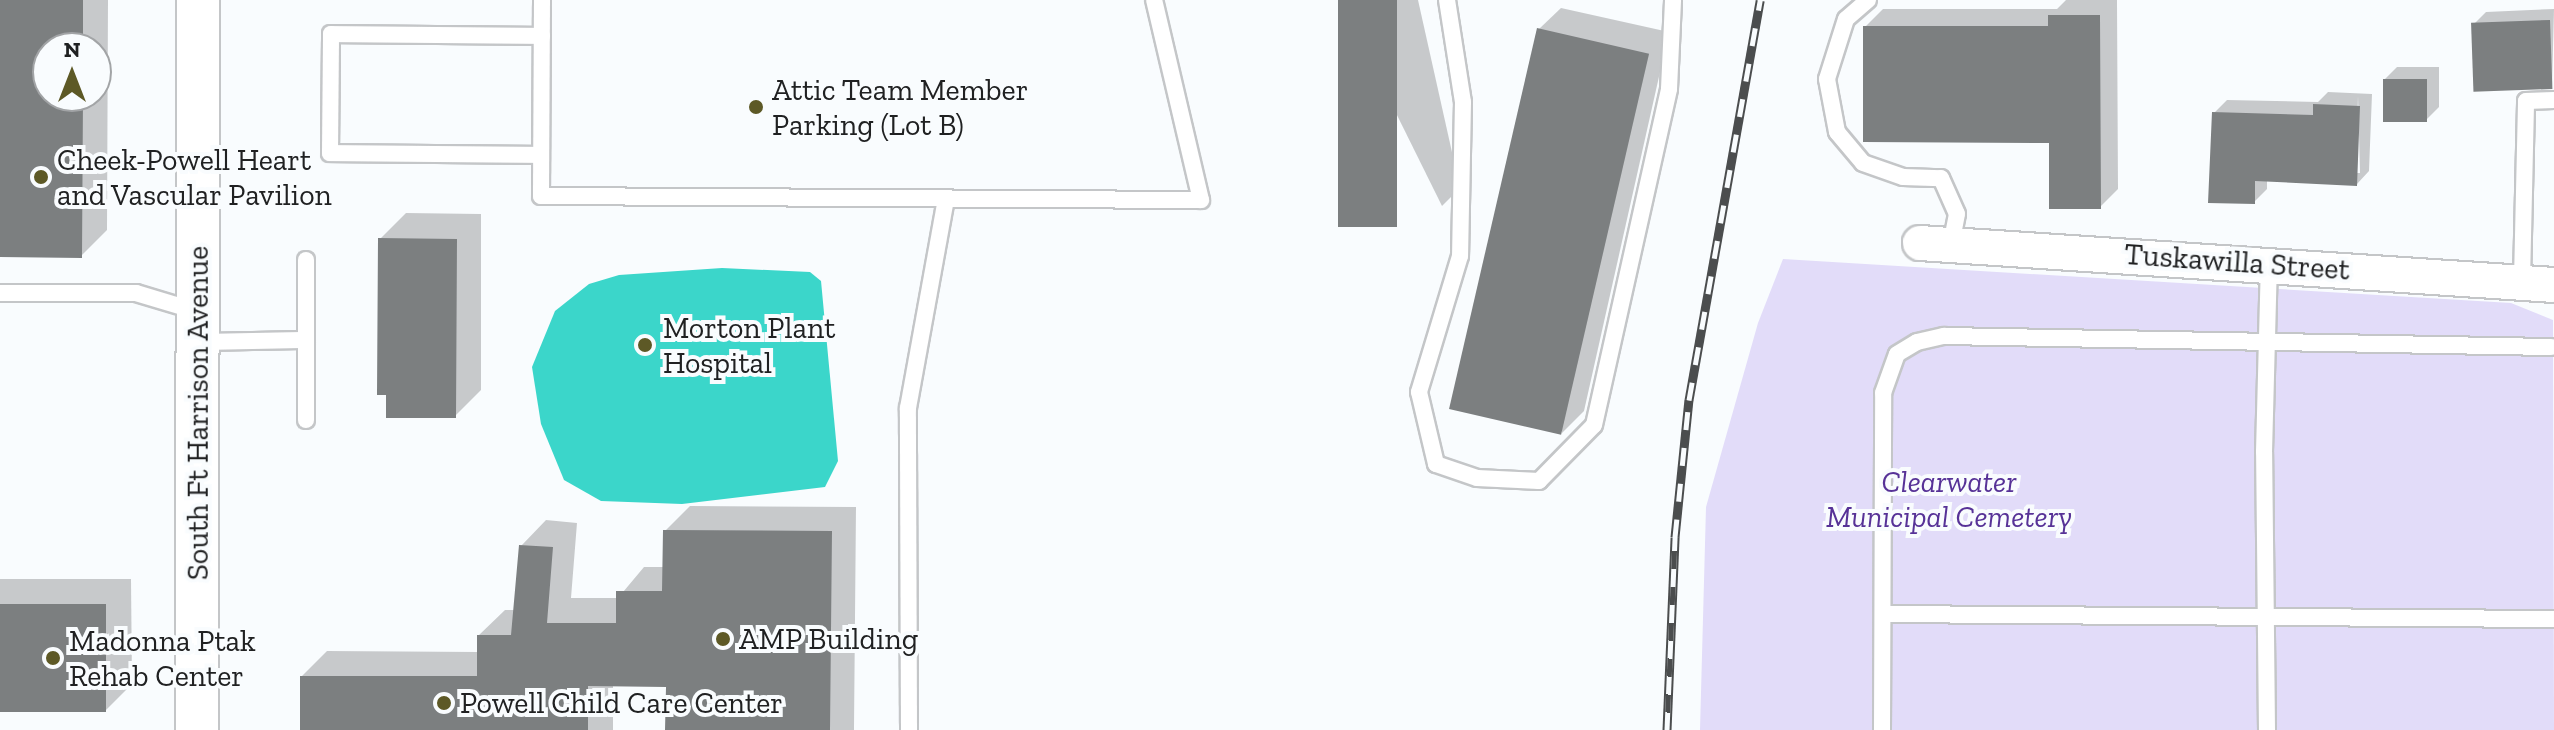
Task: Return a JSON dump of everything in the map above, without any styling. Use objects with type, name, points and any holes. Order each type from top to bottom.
[{"type":"street","name":"South Ft Harrison Avenue","points":[[197,730],[198,0]]},
{"type":"street","name":"Tuskawilla Street","points":[[1935,243],[2538,283]]},
{"type":"lane","points":[[542,0],[541,196],[1201,200],[1154,0]]},
{"type":"lane","points":[[1447,0],[1463,102],[1460,256],[1419,392],[1436,464],[1477,478],[1539,481],[1594,425],[1669,89],[1673,0]]},
{"type":"lane","points":[[1868,0],[1846,19],[1827,79],[1837,132],[1863,163],[1903,177],[1941,178],[1957,214],[1935,243]]},
{"type":"lane","points":[[541,155],[330,153],[330,138],[331,34],[542,36]]},
{"type":"lane","points":[[2538,283],[2526,101],[2554,100]]},
{"type":"lane","points":[[909,730],[908,408],[946,199]]},
{"type":"lane","points":[[306,260],[306,420]]},
{"type":"lane","points":[[2267,730],[2266,342],[2269,264]]},
{"type":"lane","points":[[0,293],[136,293],[198,327],[306,340]]},
{"type":"lane","points":[[1882,730],[1883,393],[1897,354],[1917,342],[1944,336],[2551,347]]},
{"type":"lane","points":[[1883,614],[2554,619]]},
{"type":"green space","name":"Clearwater Municipal Cemetery","points":[[1783,259],[2511,303],[2553,320],[2554,730],[1700,730],[1706,507],[1758,323]]},
{"type":"water","points":[[722,268],[810,272],[821,281],[838,461],[825,487],[682,504],[601,501],[564,480],[541,424],[532,367],[555,311],[589,284],[619,275]]},
{"type":"building","name":"Cheek-Powell Heart and Vascular Pavilion","points":[[0,0],[83,0],[83,32],[32,32],[32,112],[83,112],[82,258],[0,257]]},
{"type":"building","points":[[1338,0],[1397,0],[1397,227],[1338,227]]},
{"type":"building","points":[[2048,15],[2100,15],[2101,209],[2049,209],[2049,143],[1863,142],[1863,26],[2048,26]]},
{"type":"building","points":[[2550,20],[2552,89],[2473,92],[2471,23]]},
{"type":"building","points":[[1537,28],[1649,54],[1561,435],[1449,409]]},
{"type":"building","points":[[2383,79],[2427,79],[2427,122],[2383,122]]},
{"type":"building","points":[[2313,104],[2360,106],[2357,186],[2255,181],[2255,204],[2208,203],[2212,112],[2313,115]]},
{"type":"building","points":[[378,238],[457,239],[456,418],[386,418],[386,395],[377,395]]},
{"type":"building","points":[[663,530],[832,531],[830,730],[665,730],[666,687],[588,686],[588,730],[300,730],[300,676],[477,676],[477,635],[511,635],[519,545],[553,547],[547,623],[616,623],[616,591],[662,591]]},
{"type":"building","name":"Madonna Ptak Rehab Center","points":[[0,604],[106,604],[106,712],[0,712]]},
{"type":"railway","points":[[1667,730],[1675,537],[1689,400],[1760,0]]},
{"type":"place","name":"Attic Team Member Parking (Lot B)","points":[[756,107]]},
{"type":"place","name":"Cheek-Powell Heart and Vascular Pavilion","points":[[41,177]]},
{"type":"place","name":"Morton Plant Hospital","points":[[645,345]]},
{"type":"place","name":"AMP Building","points":[[723,639]]},
{"type":"place","name":"Madonna Ptak Rehab Center","points":[[53,658]]},
{"type":"place","name":"Powell Child Care Center","points":[[444,703]]}]
